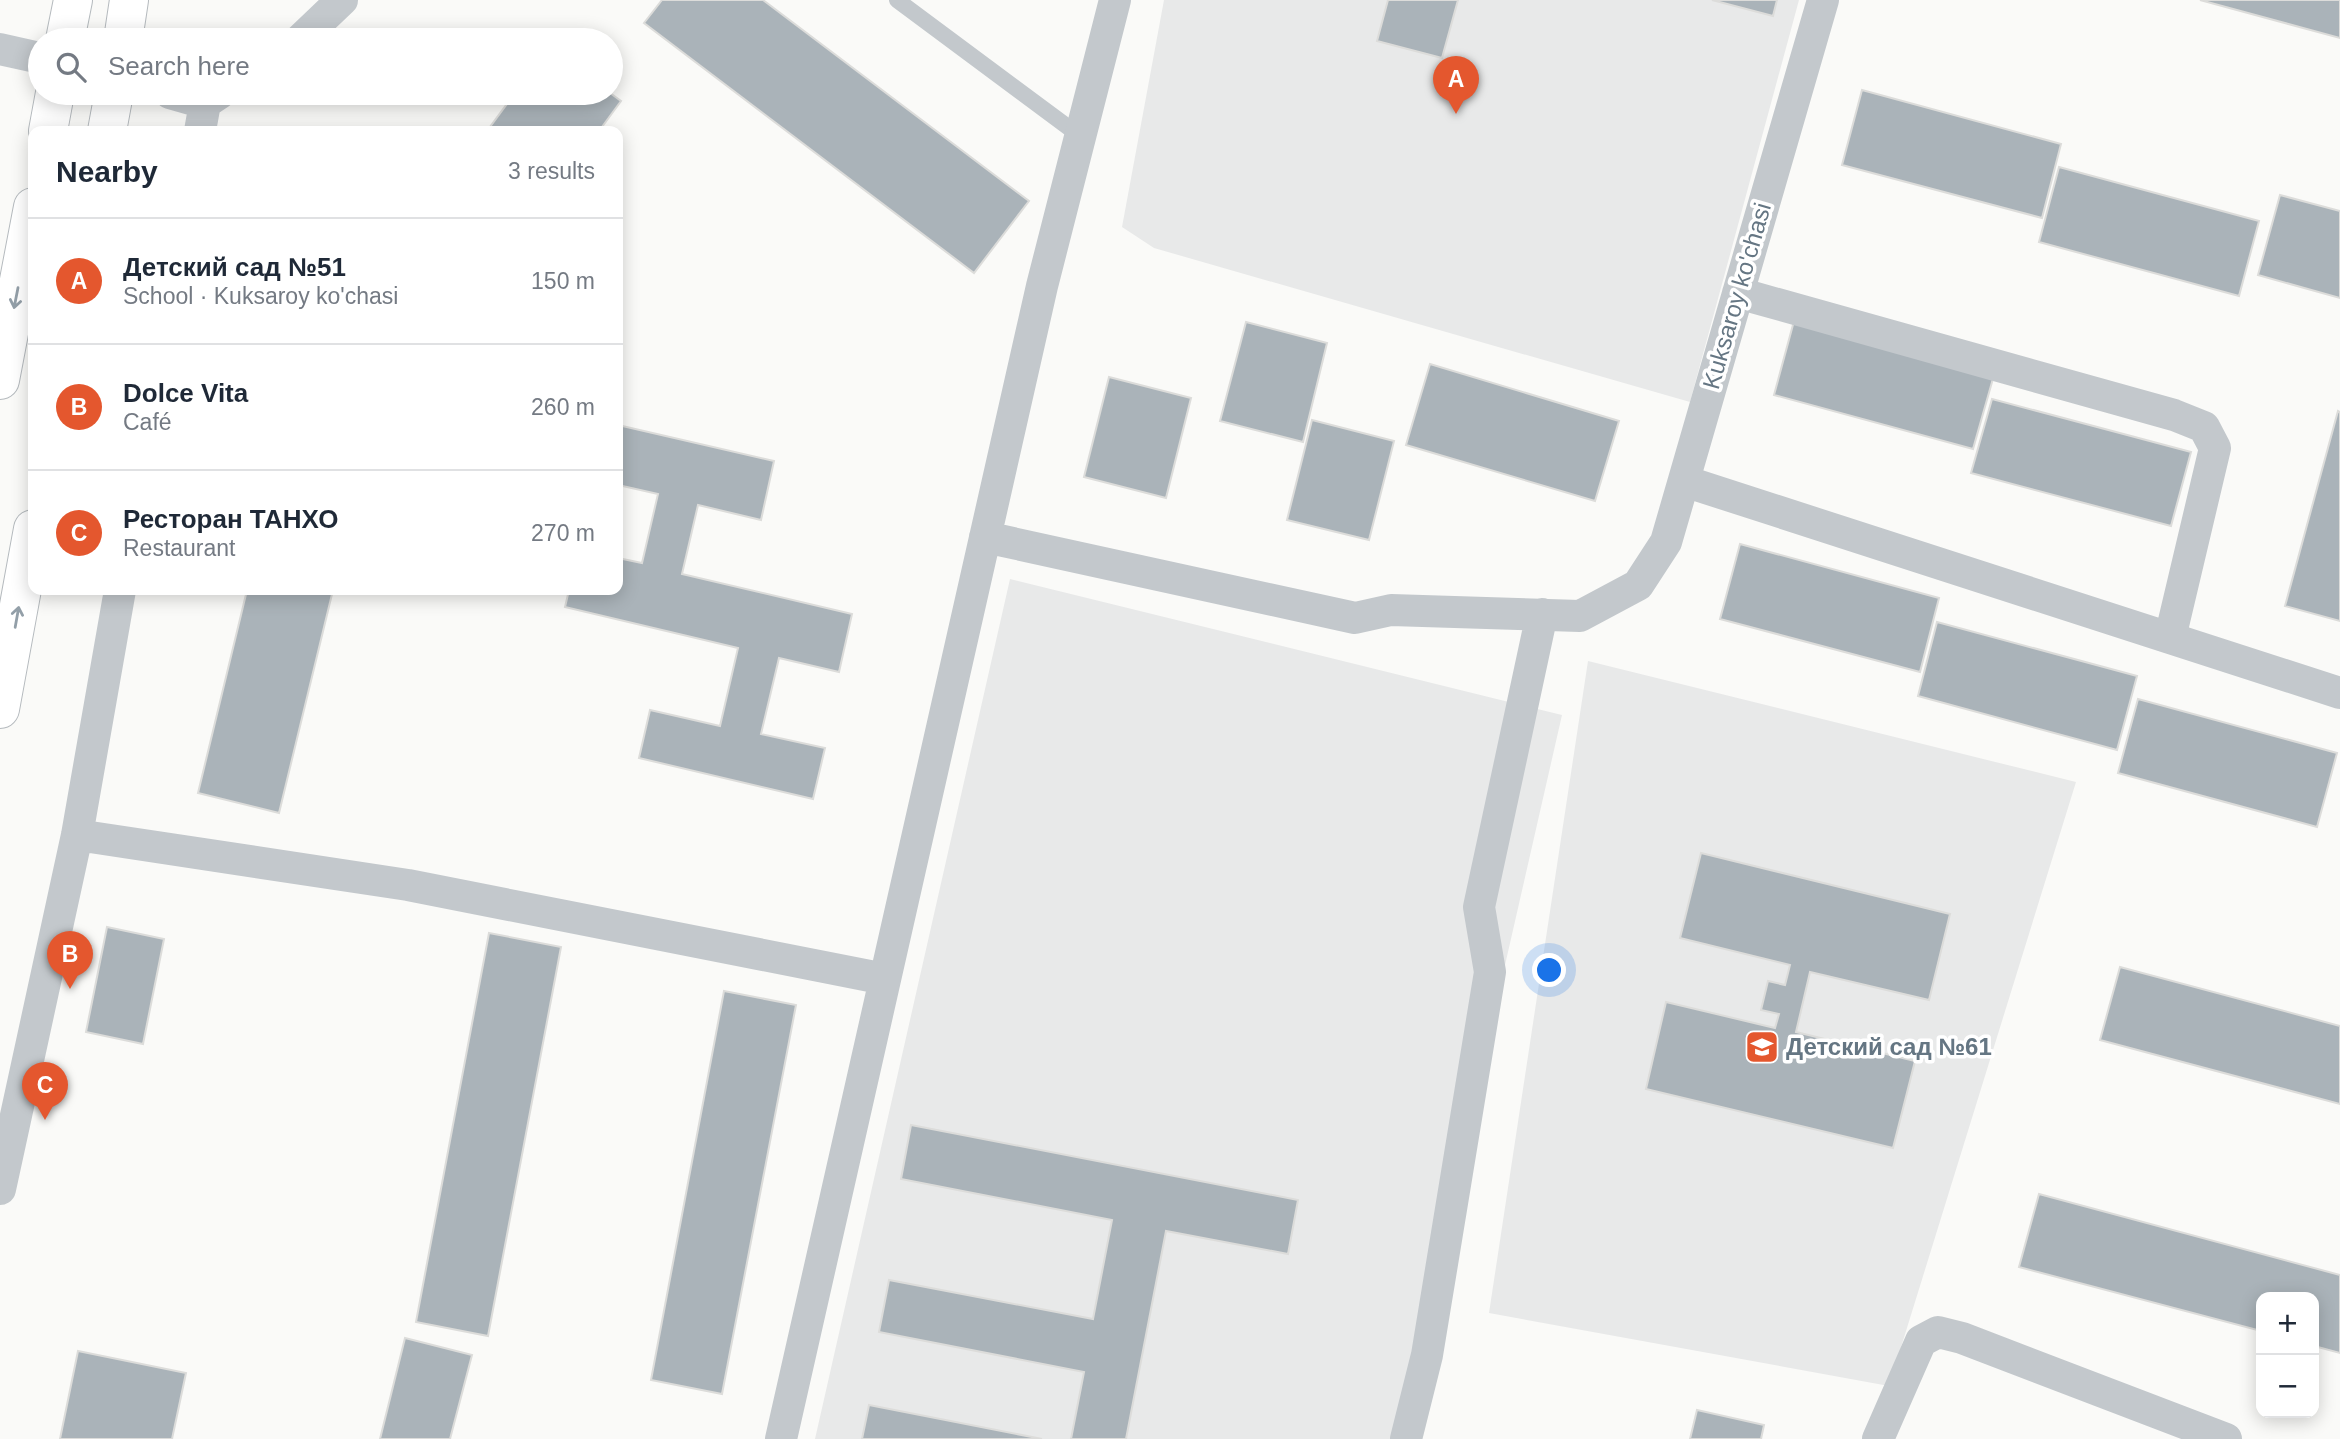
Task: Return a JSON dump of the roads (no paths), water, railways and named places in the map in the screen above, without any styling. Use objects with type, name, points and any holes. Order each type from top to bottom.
[{"type":"main road","points":[[67,28],[73,0]]},
{"type":"main road","points":[[125,28],[129,0]]},
{"type":"main road","points":[[49,126],[53,105]]},
{"type":"main road","points":[[108,126],[112,105]]},
{"type":"main road","points":[[0,380],[28,233]]},
{"type":"main road","points":[[0,709],[28,556]]},
{"type":"street","points":[[313,28],[342,0]]},
{"type":"street","points":[[780,1439],[1042,286],[1115,0]]},
{"type":"street","name":"Kuksaroy ko'chasi","points":[[1542,614],[1580,615],[1638,585],[1666,542],[1823,0]]},
{"type":"street","points":[[0,49],[28,55]]},
{"type":"street","points":[[1738,293],[2174,415],[2203,427],[2215,448],[2171,638]]},
{"type":"street","points":[[1684,481],[2340,693]]},
{"type":"street","points":[[985,537],[1355,618],[1391,610],[1542,614],[1479,907],[1490,972],[1427,1356],[1406,1439]]},
{"type":"street","points":[[0,1189],[77,835],[119,595]]},
{"type":"street","points":[[77,835],[408,885],[885,979]]},
{"type":"street","points":[[1878,1439],[1921,1341],[1938,1332],[1962,1338],[2226,1439]]},
{"type":"lane","points":[[897,0],[1080,136]]},
{"type":"place","name":"Детский сад №51","points":[[1456,114]]},
{"type":"place","name":"Dolce Vita","points":[[70,989]]},
{"type":"place","name":"Детский сад №61","points":[[1762,1047]]},
{"type":"place","name":"Ресторан ТАНХО","points":[[45,1120]]}]
